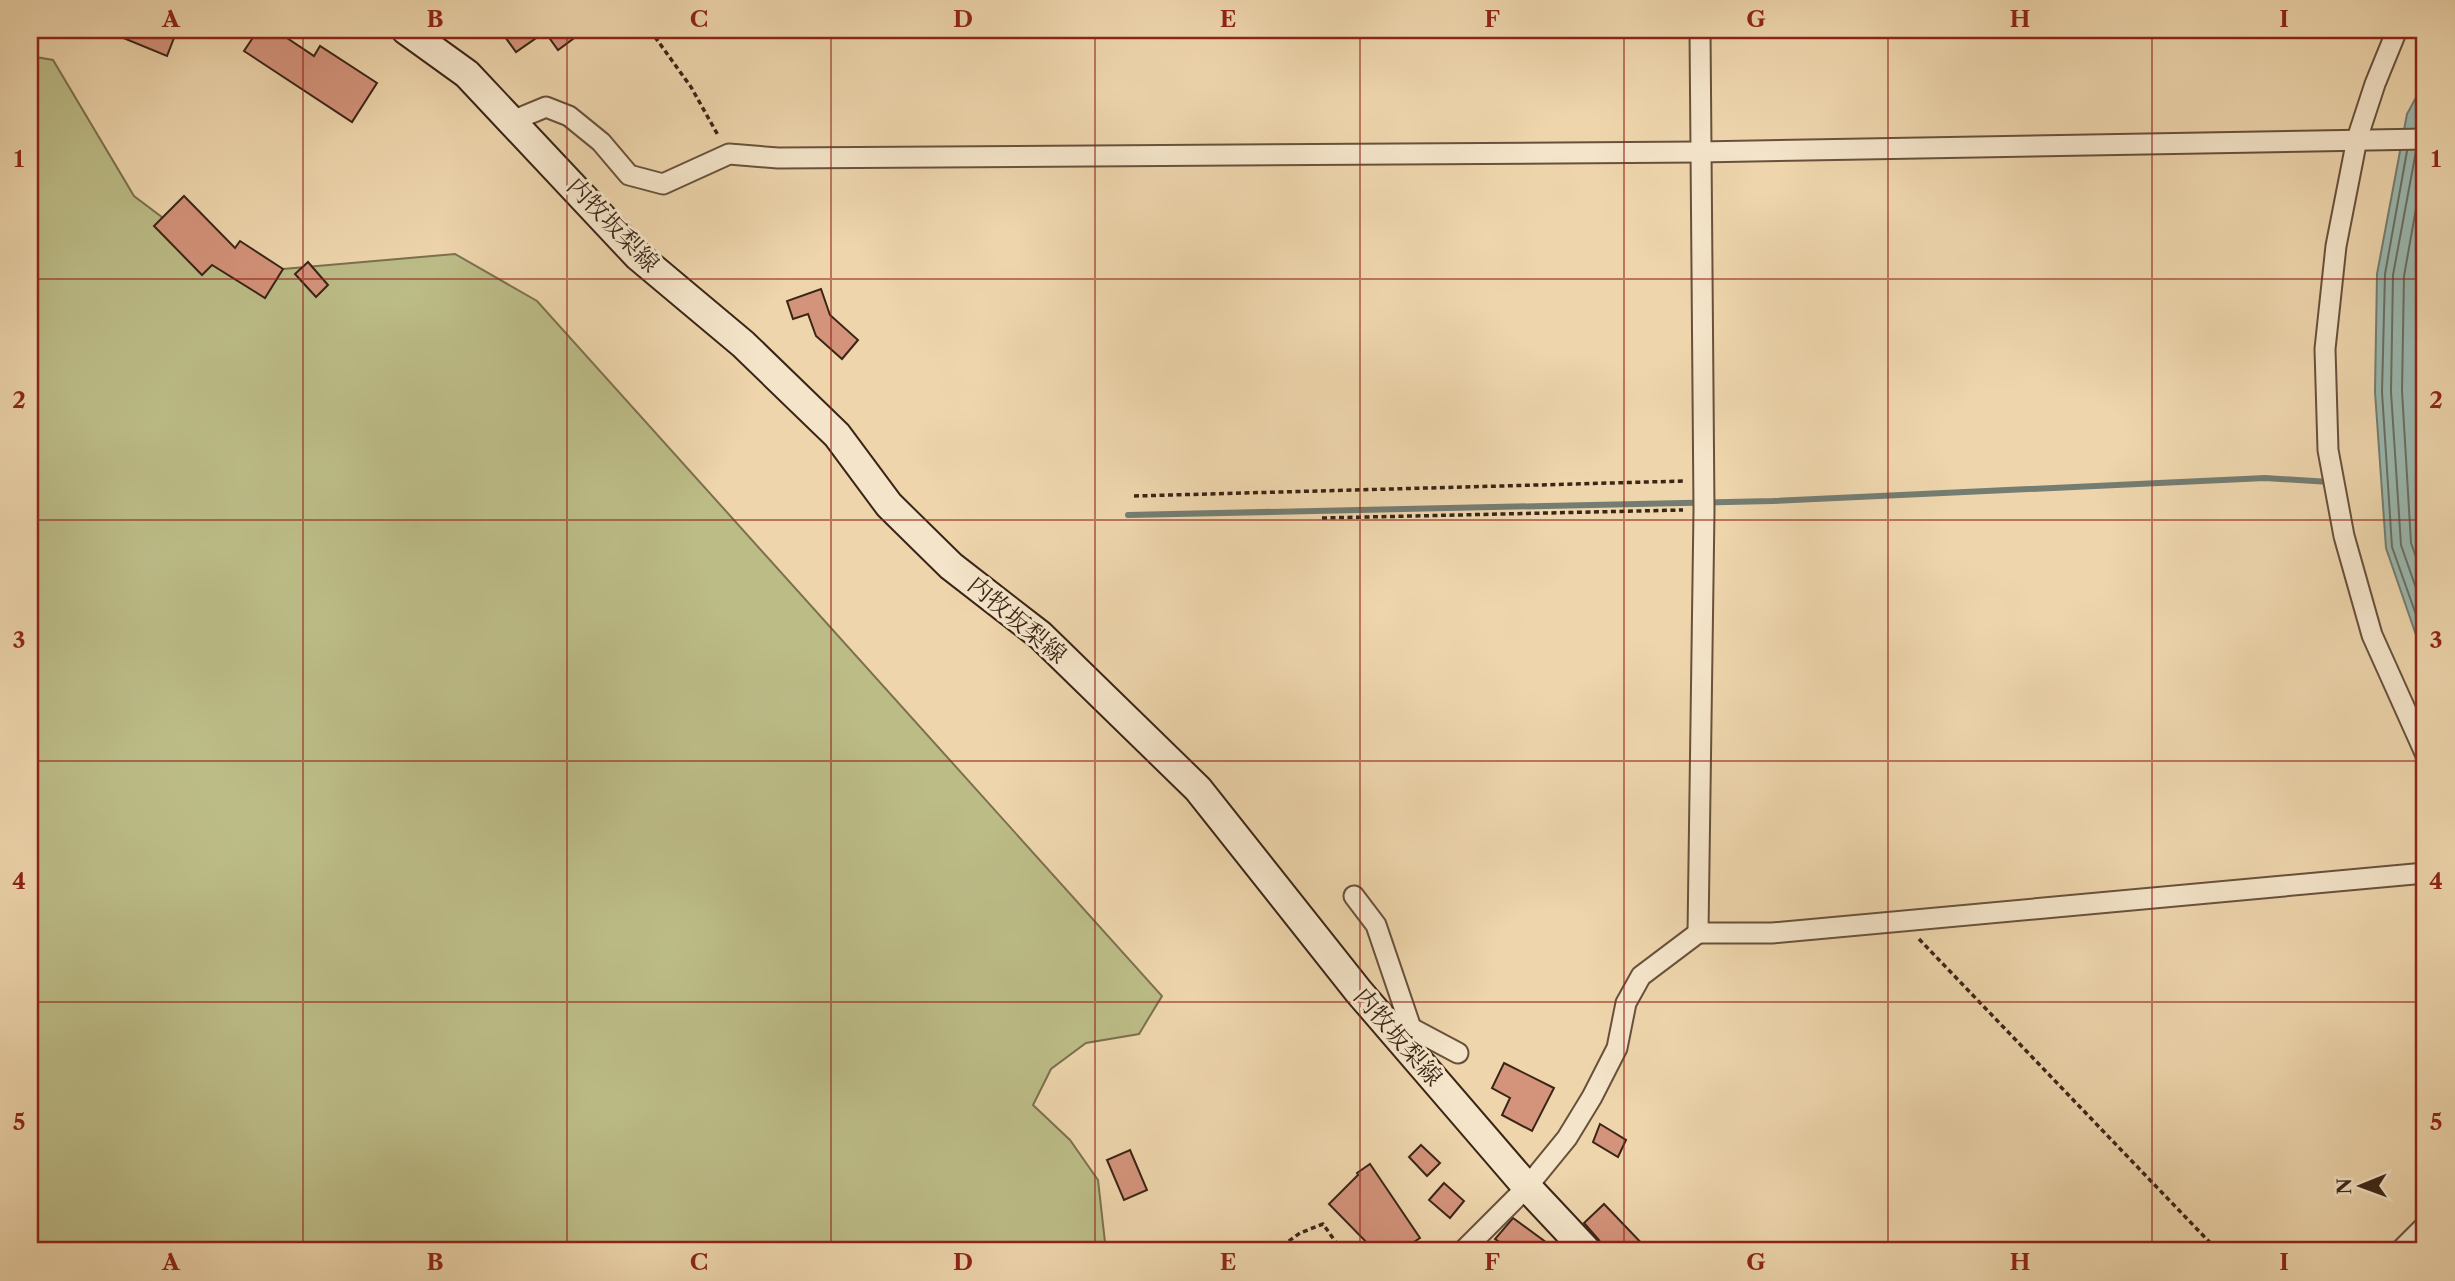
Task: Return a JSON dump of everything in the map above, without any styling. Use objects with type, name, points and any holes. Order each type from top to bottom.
[{"type":"main road","name":"内牧坂梨線","points":[[406,30],[467,74],[638,256],[743,344],[837,435],[889,505],[933,549],[1040,635],[1198,789],[1359,992],[1405,1033],[1527,1187],[1587,1251]]},
{"type":"street","points":[[1698,933],[1704,510],[1700,30]]},
{"type":"street","points":[[2397,30],[2357,139],[2336,246],[2325,349],[2328,450],[2344,536],[2372,635],[2425,753]]},
{"type":"street","points":[[512,121],[546,107],[569,116],[601,142],[629,175],[663,184],[729,153],[792,158],[1699,152],[2425,139]]},
{"type":"street","points":[[1463,1251],[1527,1187],[1567,1138],[1617,1048],[1626,1003],[1641,976],[1698,933],[1772,933],[2425,873]]},
{"type":"street","points":[[1354,896],[1376,925],[1405,1033],[1458,1053]]},
{"type":"street","points":[[2400,1251],[2425,1226]]},
{"type":"path","points":[[650,30],[691,87],[729,153]]},
{"type":"path","points":[[1134,496],[1703,481]]},
{"type":"path","points":[[1322,518],[1704,510]]},
{"type":"path","points":[[1902,921],[2218,1251]]},
{"type":"path","points":[[1275,1251],[1300,1233],[1323,1224],[1342,1251]]},
{"type":"green space","points":[[30,56],[53,60],[134,196],[236,273],[455,254],[537,301],[1162,996],[1139,1034],[1086,1043],[1051,1069],[1033,1105],[1070,1140],[1098,1180],[1106,1251],[30,1251]]},
{"type":"water","points":[[2425,81],[2425,661],[2386,548],[2375,392],[2377,274],[2407,114]]},
{"type":"building","points":[[104,30],[177,30],[167,56]]},
{"type":"building","points":[[258,30],[275,30],[314,56],[320,46],[377,83],[352,122],[244,51]]},
{"type":"building","points":[[500,30],[585,30],[558,50],[545,32],[516,52]]},
{"type":"building","points":[[184,196],[235,248],[240,241],[283,269],[265,298],[212,265],[202,275],[154,226]]},
{"type":"building","points":[[308,262],[328,285],[316,297],[295,274]]},
{"type":"building","points":[[821,289],[830,315],[858,340],[842,359],[816,336],[808,314],[793,319],[787,301]]},
{"type":"building","points":[[1504,1063],[1554,1088],[1532,1131],[1502,1115],[1510,1098],[1492,1088]]},
{"type":"building","points":[[1600,1124],[1626,1140],[1618,1157],[1593,1142]]},
{"type":"building","points":[[1421,1145],[1440,1163],[1427,1176],[1409,1157]]},
{"type":"building","points":[[1130,1150],[1147,1190],[1124,1200],[1107,1160]]},
{"type":"building","points":[[1370,1164],[1420,1238],[1400,1251],[1375,1251],[1329,1204],[1357,1173]]},
{"type":"building","points":[[1444,1183],[1464,1201],[1450,1218],[1429,1200]]},
{"type":"building","points":[[1604,1204],[1649,1251],[1606,1251],[1603,1248],[1584,1223]]},
{"type":"building","points":[[1513,1218],[1558,1251],[1513,1251],[1495,1239]]},
{"type":"waterway","points":[[1128,515],[1773,501],[2265,478],[2330,482]]}]
